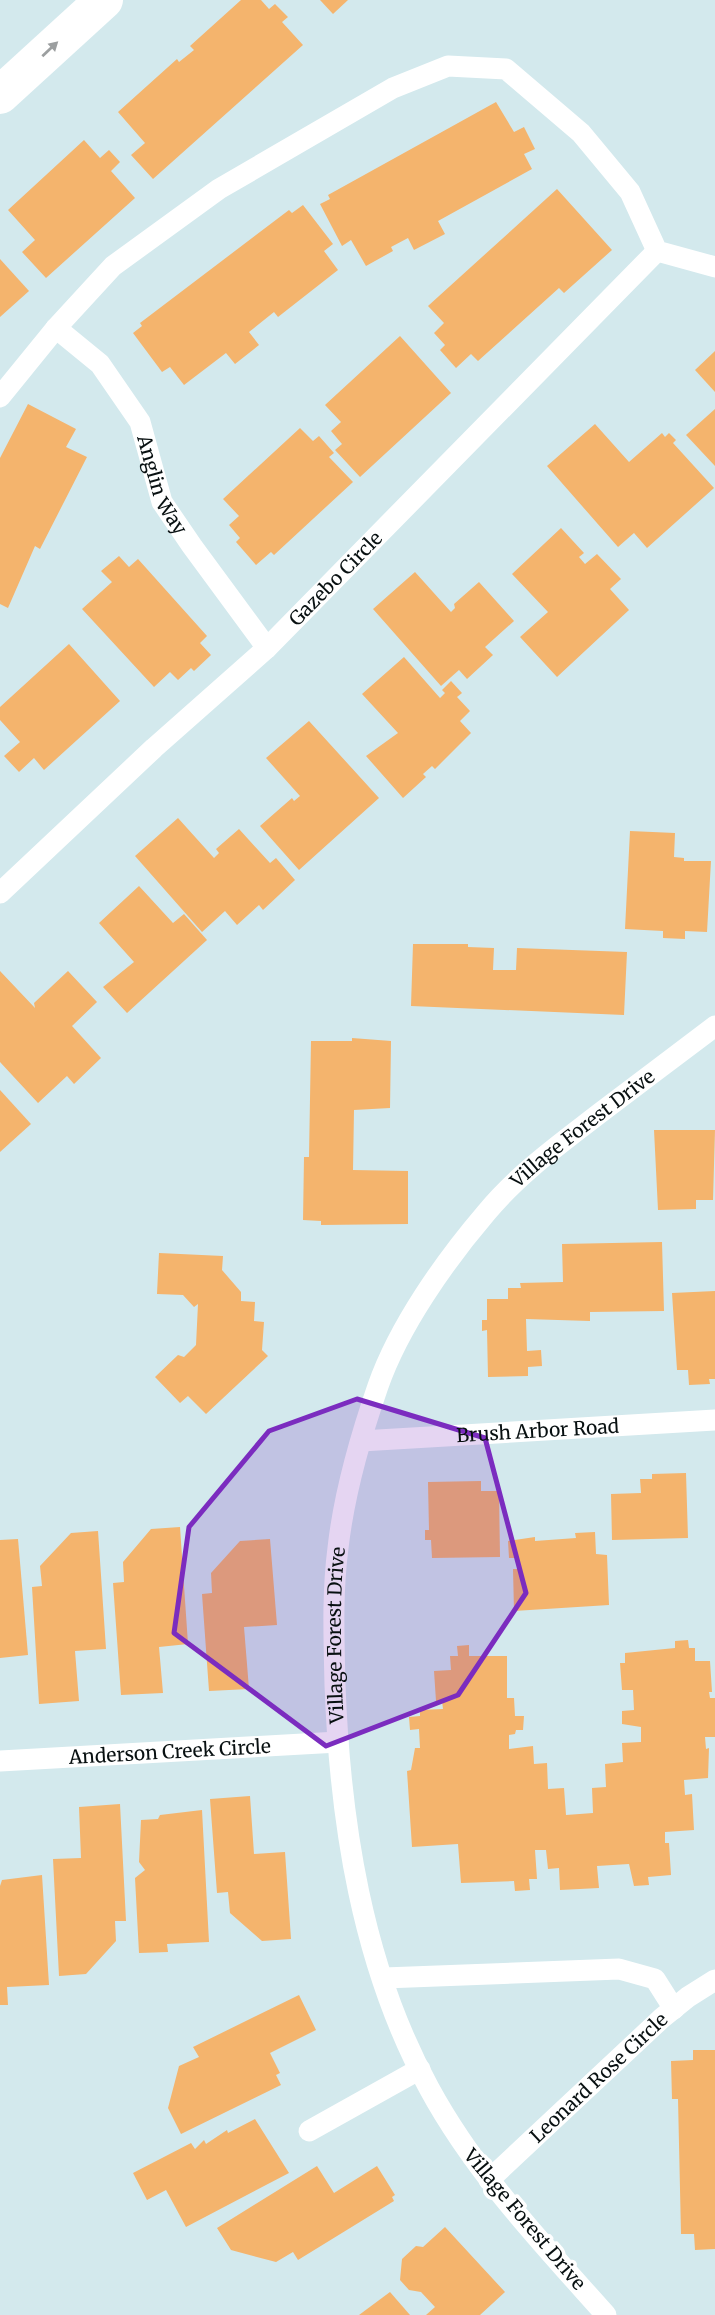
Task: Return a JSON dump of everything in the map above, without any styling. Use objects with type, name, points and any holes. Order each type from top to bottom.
[{"type":"main road","points":[[0,96],[104,0]]},
{"type":"lane","points":[[0,397],[56,328],[113,266],[219,189],[393,88],[448,66],[506,69],[581,133],[629,192],[657,251],[715,267]]},
{"type":"lane","name":"Gazebo Circle","points":[[0,893],[154,748],[267,648],[657,251]]},
{"type":"lane","name":"Anglin Way","points":[[56,328],[100,364],[140,422],[162,502],[267,648]]},
{"type":"lane","name":"Village Forest Drive","points":[[606,2315],[489,2180],[447,2119],[420,2069],[384,1978],[372,1942],[346,1828],[338,1742],[334,1586],[345,1504],[379,1383],[397,1343],[423,1299],[487,1211],[520,1177],[715,1026]]},
{"type":"lane","name":"Brush Arbor Road","points":[[362,1441],[715,1420]]},
{"type":"lane","name":"Anderson Creek Circle","points":[[0,1761],[338,1742]]},
{"type":"lane","points":[[384,1978],[619,1969],[655,1979],[674,2008]]},
{"type":"lane","name":"Leonard Rose Circle","points":[[489,2180],[674,2008],[715,1980]]},
{"type":"lane","points":[[309,2131],[420,2069]]},
{"type":"highlighted area","points":[[357,1399],[485,1438],[526,1593],[458,1695],[326,1746],[174,1633],[189,1527],[269,1431]]},
{"type":"building","points":[[241,0],[261,0],[269,9],[275,4],[288,17],[282,22],[303,45],[153,179],[131,155],[145,143],[118,112],[177,59],[179,62],[194,50],[190,46]]},
{"type":"building","points":[[320,0],[348,0],[333,14]]},
{"type":"building","points":[[496,102],[514,132],[524,127],[535,149],[524,154],[532,169],[438,221],[445,234],[414,250],[408,238],[391,247],[393,251],[366,266],[351,240],[342,246],[320,204],[330,199],[328,195]]},
{"type":"building","points":[[84,140],[100,158],[109,150],[120,162],[111,171],[135,198],[46,278],[22,252],[35,240],[8,210]]},
{"type":"building","points":[[557,189],[612,250],[564,293],[559,288],[478,361],[471,354],[456,368],[440,350],[445,345],[434,333],[444,323],[428,306]]},
{"type":"building","points":[[303,205],[333,244],[324,251],[338,270],[278,317],[274,312],[249,332],[259,345],[235,364],[226,353],[184,385],[170,367],[162,372],[133,333],[142,326],[140,323],[289,210],[292,213]]},
{"type":"building","points":[[0,259],[29,291],[0,317]]},
{"type":"building","points":[[400,336],[451,393],[360,477],[335,450],[342,444],[331,431],[341,422],[325,405]]},
{"type":"building","points":[[715,351],[715,392],[695,370]]},
{"type":"building","points":[[28,404],[76,429],[66,447],[87,457],[40,549],[35,546],[8,608],[0,604],[0,458]]},
{"type":"building","points":[[715,409],[715,466],[686,435]]},
{"type":"building","points":[[595,424],[629,462],[662,433],[665,437],[669,433],[676,440],[673,443],[714,488],[647,548],[634,533],[618,547],[547,466]]},
{"type":"building","points":[[300,428],[313,441],[319,436],[334,453],[329,457],[353,482],[274,555],[271,552],[256,565],[236,542],[240,538],[229,525],[239,516],[223,499]]},
{"type":"building","points":[[561,528],[584,553],[579,557],[585,564],[597,554],[621,579],[610,589],[629,610],[557,677],[520,637],[548,612],[512,574]]},
{"type":"building","points":[[119,556],[129,567],[138,559],[207,636],[200,643],[211,655],[194,671],[191,668],[178,680],[170,672],[154,687],[82,609],[112,582],[101,571]]},
{"type":"building","points":[[415,572],[451,612],[455,608],[454,604],[479,582],[514,621],[485,647],[493,655],[467,679],[459,670],[441,686],[373,609]]},
{"type":"building","points":[[69,644],[120,701],[44,770],[34,758],[19,772],[4,756],[20,742],[0,720],[0,707]]},
{"type":"building","points":[[404,657],[440,698],[445,693],[442,690],[451,681],[462,693],[457,697],[470,711],[460,721],[471,733],[435,769],[432,766],[423,774],[426,777],[403,798],[366,756],[398,733],[362,694]]},
{"type":"building","points":[[309,721],[379,798],[299,870],[260,826],[292,798],[294,801],[300,796],[266,758]]},
{"type":"building","points":[[178,818],[214,858],[219,853],[216,849],[239,829],[270,863],[276,858],[295,880],[263,910],[259,905],[237,925],[225,911],[202,932],[135,856]]},
{"type":"building","points":[[630,831],[675,833],[674,857],[684,858],[684,861],[711,861],[707,932],[685,931],[685,939],[663,938],[663,931],[625,929]]},
{"type":"building","points":[[139,886],[173,923],[184,914],[207,940],[127,1013],[103,987],[134,962],[99,923]]},
{"type":"building","points":[[413,944],[468,944],[468,947],[494,948],[493,970],[516,970],[517,948],[627,952],[624,1015],[411,1006]]},
{"type":"building","points":[[0,971],[35,1008],[34,1003],[68,971],[97,1002],[72,1026],[101,1058],[74,1084],[67,1076],[38,1103],[0,1062]]},
{"type":"building","points":[[352,1038],[391,1041],[390,1108],[354,1110],[353,1170],[408,1171],[408,1224],[321,1225],[321,1221],[303,1220],[304,1157],[309,1157],[311,1041],[352,1041]]},
{"type":"building","points":[[0,1090],[31,1124],[0,1152]]},
{"type":"building","points":[[654,1130],[715,1130],[713,1200],[696,1200],[696,1209],[658,1210]]},
{"type":"building","points":[[662,1242],[664,1311],[590,1312],[590,1321],[526,1319],[527,1351],[541,1350],[542,1366],[528,1367],[528,1376],[488,1377],[487,1330],[482,1331],[482,1320],[487,1320],[487,1299],[508,1299],[508,1288],[521,1288],[520,1283],[563,1282],[562,1244]]},
{"type":"building","points":[[159,1253],[223,1256],[222,1270],[241,1292],[241,1301],[255,1302],[254,1321],[264,1322],[262,1350],[268,1356],[206,1414],[188,1396],[180,1403],[155,1377],[178,1355],[184,1357],[196,1345],[198,1304],[194,1307],[183,1295],[157,1294]]},
{"type":"building","points":[[715,1291],[715,1379],[709,1379],[710,1384],[689,1385],[688,1370],[677,1370],[672,1293]]},
{"type":"building","points":[[686,1473],[688,1538],[612,1540],[611,1494],[641,1493],[640,1479],[652,1479],[652,1474]]},
{"type":"building","points":[[481,1481],[481,1491],[499,1491],[500,1557],[432,1558],[431,1540],[425,1540],[425,1530],[429,1530],[428,1482]]},
{"type":"building","points":[[180,1527],[188,1644],[159,1647],[163,1693],[121,1695],[113,1583],[124,1582],[123,1562],[151,1529]]},
{"type":"building","points":[[98,1531],[106,1649],[75,1651],[79,1701],[39,1704],[32,1587],[42,1586],[40,1566],[71,1533]]},
{"type":"building","points":[[595,1532],[596,1554],[607,1555],[609,1605],[514,1611],[513,1569],[520,1569],[519,1558],[509,1558],[508,1541],[535,1537],[535,1541],[576,1538],[575,1533]]},
{"type":"building","points":[[18,1539],[28,1655],[0,1658],[0,1540]]},
{"type":"building","points":[[270,1539],[277,1625],[244,1627],[249,1689],[209,1691],[202,1594],[212,1593],[211,1573],[240,1541]]},
{"type":"building","points":[[688,1640],[689,1648],[695,1648],[695,1661],[710,1661],[712,1692],[709,1692],[710,1698],[715,1698],[715,1737],[705,1737],[706,1749],[709,1748],[708,1778],[684,1780],[685,1795],[692,1794],[694,1830],[665,1832],[665,1843],[669,1843],[671,1875],[648,1877],[649,1885],[634,1886],[629,1864],[597,1866],[599,1888],[560,1890],[559,1868],[548,1869],[546,1850],[535,1850],[537,1879],[529,1879],[530,1890],[515,1891],[514,1881],[461,1883],[458,1844],[412,1847],[407,1771],[411,1770],[415,1748],[420,1748],[419,1729],[410,1730],[409,1717],[420,1716],[420,1710],[443,1709],[442,1701],[436,1701],[434,1671],[451,1670],[450,1656],[458,1656],[457,1646],[469,1645],[469,1656],[507,1656],[507,1698],[514,1698],[515,1716],[524,1716],[523,1730],[516,1730],[515,1734],[509,1735],[509,1749],[533,1746],[534,1764],[547,1763],[548,1789],[564,1788],[566,1815],[593,1813],[592,1788],[606,1787],[605,1764],[623,1762],[622,1743],[641,1742],[641,1727],[622,1724],[622,1711],[634,1710],[633,1690],[622,1690],[620,1663],[625,1663],[625,1653],[675,1648],[675,1641]]},
{"type":"building","points":[[250,1796],[254,1854],[285,1852],[291,1939],[262,1941],[230,1913],[228,1892],[217,1893],[210,1799]]},
{"type":"building","points":[[120,1804],[126,1921],[115,1921],[116,1941],[86,1974],[59,1976],[53,1859],[81,1858],[79,1807]]},
{"type":"building","points":[[202,1810],[209,1942],[167,1944],[168,1952],[139,1953],[135,1878],[145,1870],[139,1862],[141,1820]]},
{"type":"building","points":[[42,1875],[49,1985],[7,1987],[8,2005],[0,2005],[0,1886],[2,1880]]},
{"type":"building","points":[[299,1995],[316,2030],[270,2053],[280,2073],[276,2075],[281,2085],[181,2134],[168,2108],[179,2066],[199,2057],[193,2047]]},
{"type":"building","points":[[693,2050],[715,2050],[715,2249],[695,2250],[694,2234],[681,2234],[678,2099],[672,2099],[671,2061],[693,2060]]},
{"type":"building","points":[[255,2119],[289,2173],[186,2227],[166,2190],[147,2200],[133,2173],[191,2143],[195,2149],[204,2140],[206,2144],[227,2130],[228,2133]]},
{"type":"building","points":[[317,2166],[334,2193],[377,2166],[395,2195],[392,2197],[394,2201],[298,2260],[293,2252],[276,2262],[231,2250],[217,2228]]},
{"type":"building","points":[[445,2227],[505,2292],[480,2315],[426,2315],[435,2307],[421,2292],[409,2290],[400,2280],[402,2259],[416,2246],[423,2247]]},
{"type":"building","points":[[390,2292],[410,2315],[359,2315]]}]
